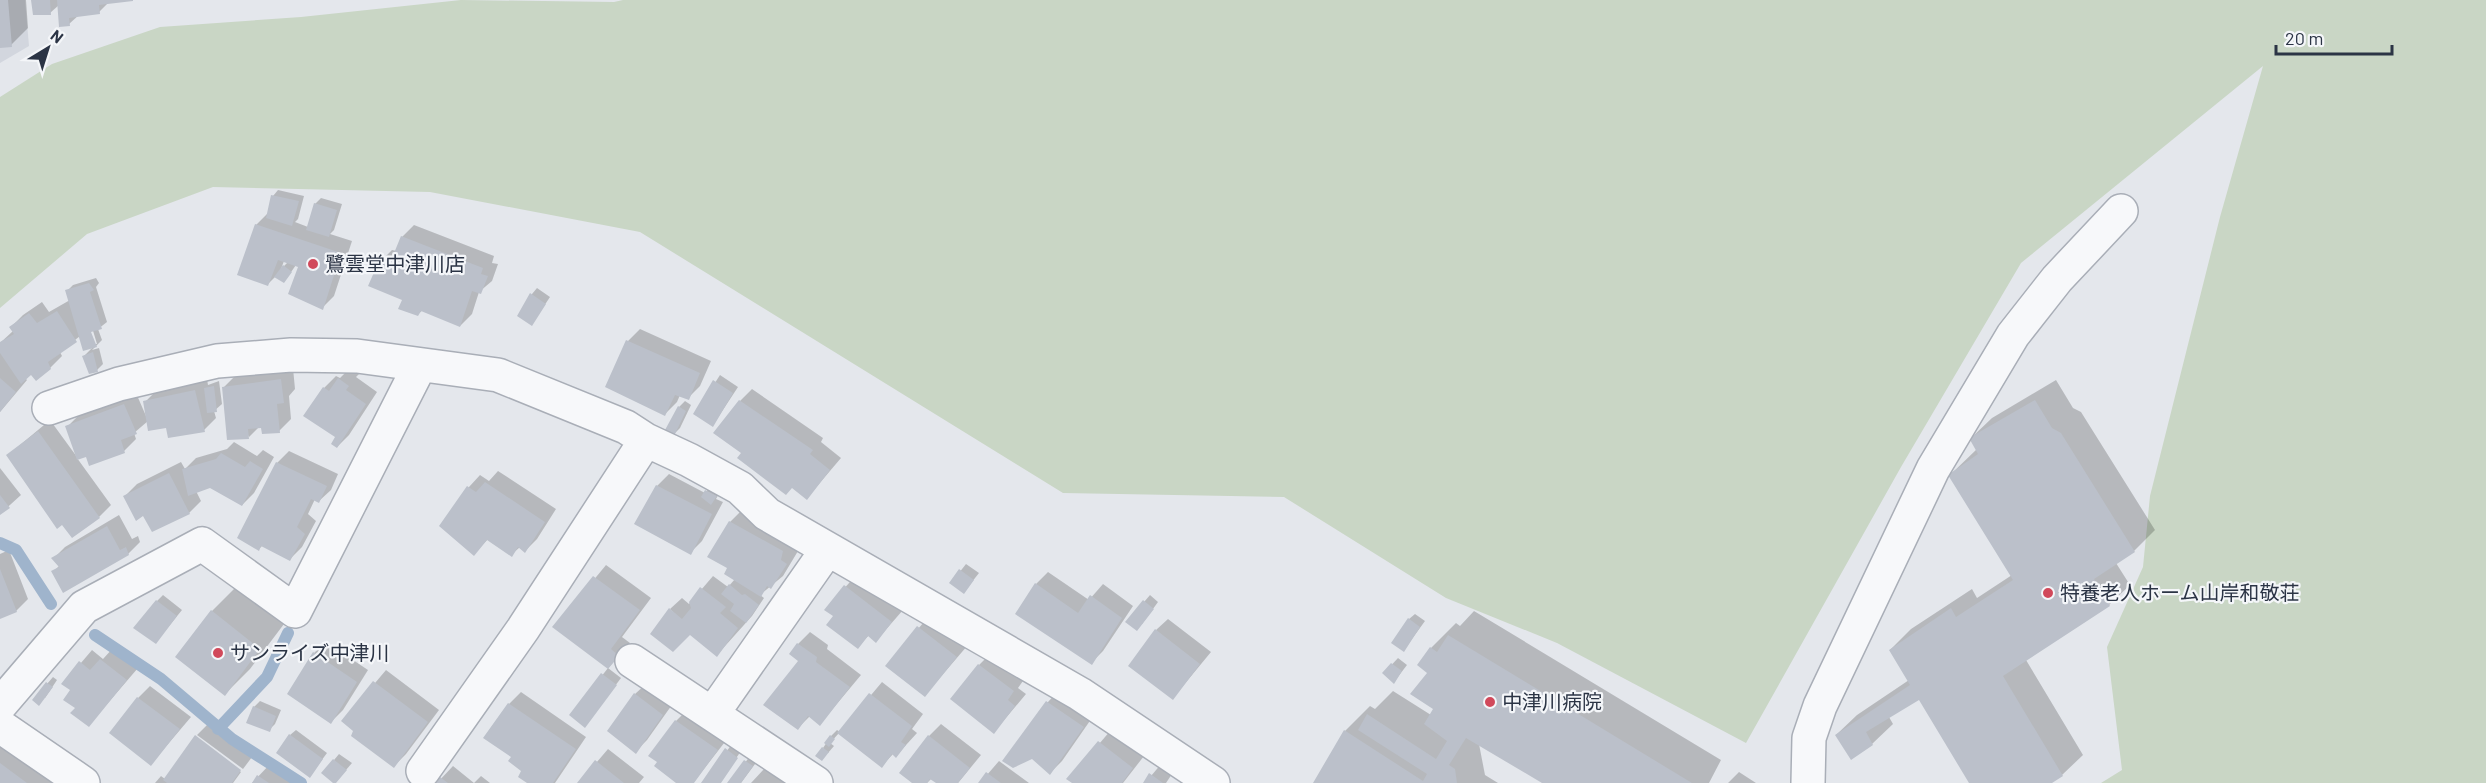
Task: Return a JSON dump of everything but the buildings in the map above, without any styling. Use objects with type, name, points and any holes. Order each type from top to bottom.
[{"type":"street","points":[[1808,783],[1809,738],[1820,706],[1933,469],[2013,335],[2057,279],[2121,211]]},
{"type":"street","points":[[49,408],[119,384],[217,361],[291,356],[357,356],[498,375],[626,427],[646,440],[740,488],[767,514],[1080,694],[1213,783]]},
{"type":"street","points":[[0,705],[84,607],[202,544],[295,611],[420,365]]},
{"type":"street","points":[[423,771],[523,629],[646,440]]},
{"type":"street","points":[[713,714],[827,550]]},
{"type":"street","points":[[633,660],[816,783]]},
{"type":"street","points":[[0,726],[83,783]]},
{"type":"shaded area","points":[[0,0],[25,0],[29,46],[0,63]]},
{"type":"green space","points":[[461,0],[614,2],[623,0],[2486,0],[2486,783],[2101,783],[2122,770],[2107,647],[2143,567],[2150,496],[2220,217],[2263,66],[2021,263],[1901,467],[1746,743],[1557,643],[1446,598],[1284,497],[1063,493],[640,232],[430,192],[213,187],[87,234],[0,308],[0,97],[52,64],[160,27],[301,17]]},
{"type":"waterway","points":[[0,543],[16,550],[51,604]]},
{"type":"waterway","points":[[218,729],[267,677],[288,633]]},
{"type":"waterway","points":[[95,635],[161,679],[232,739],[301,783]]},
{"type":"place","name":"鷺雲堂中津川店","points":[[313,264]]},
{"type":"place","name":"特養老人ホーム山岸和敬荘","points":[[2048,593]]},
{"type":"place","name":"サンライズ中津川","points":[[218,653]]},
{"type":"place","name":"中津川病院","points":[[1490,702]]}]
